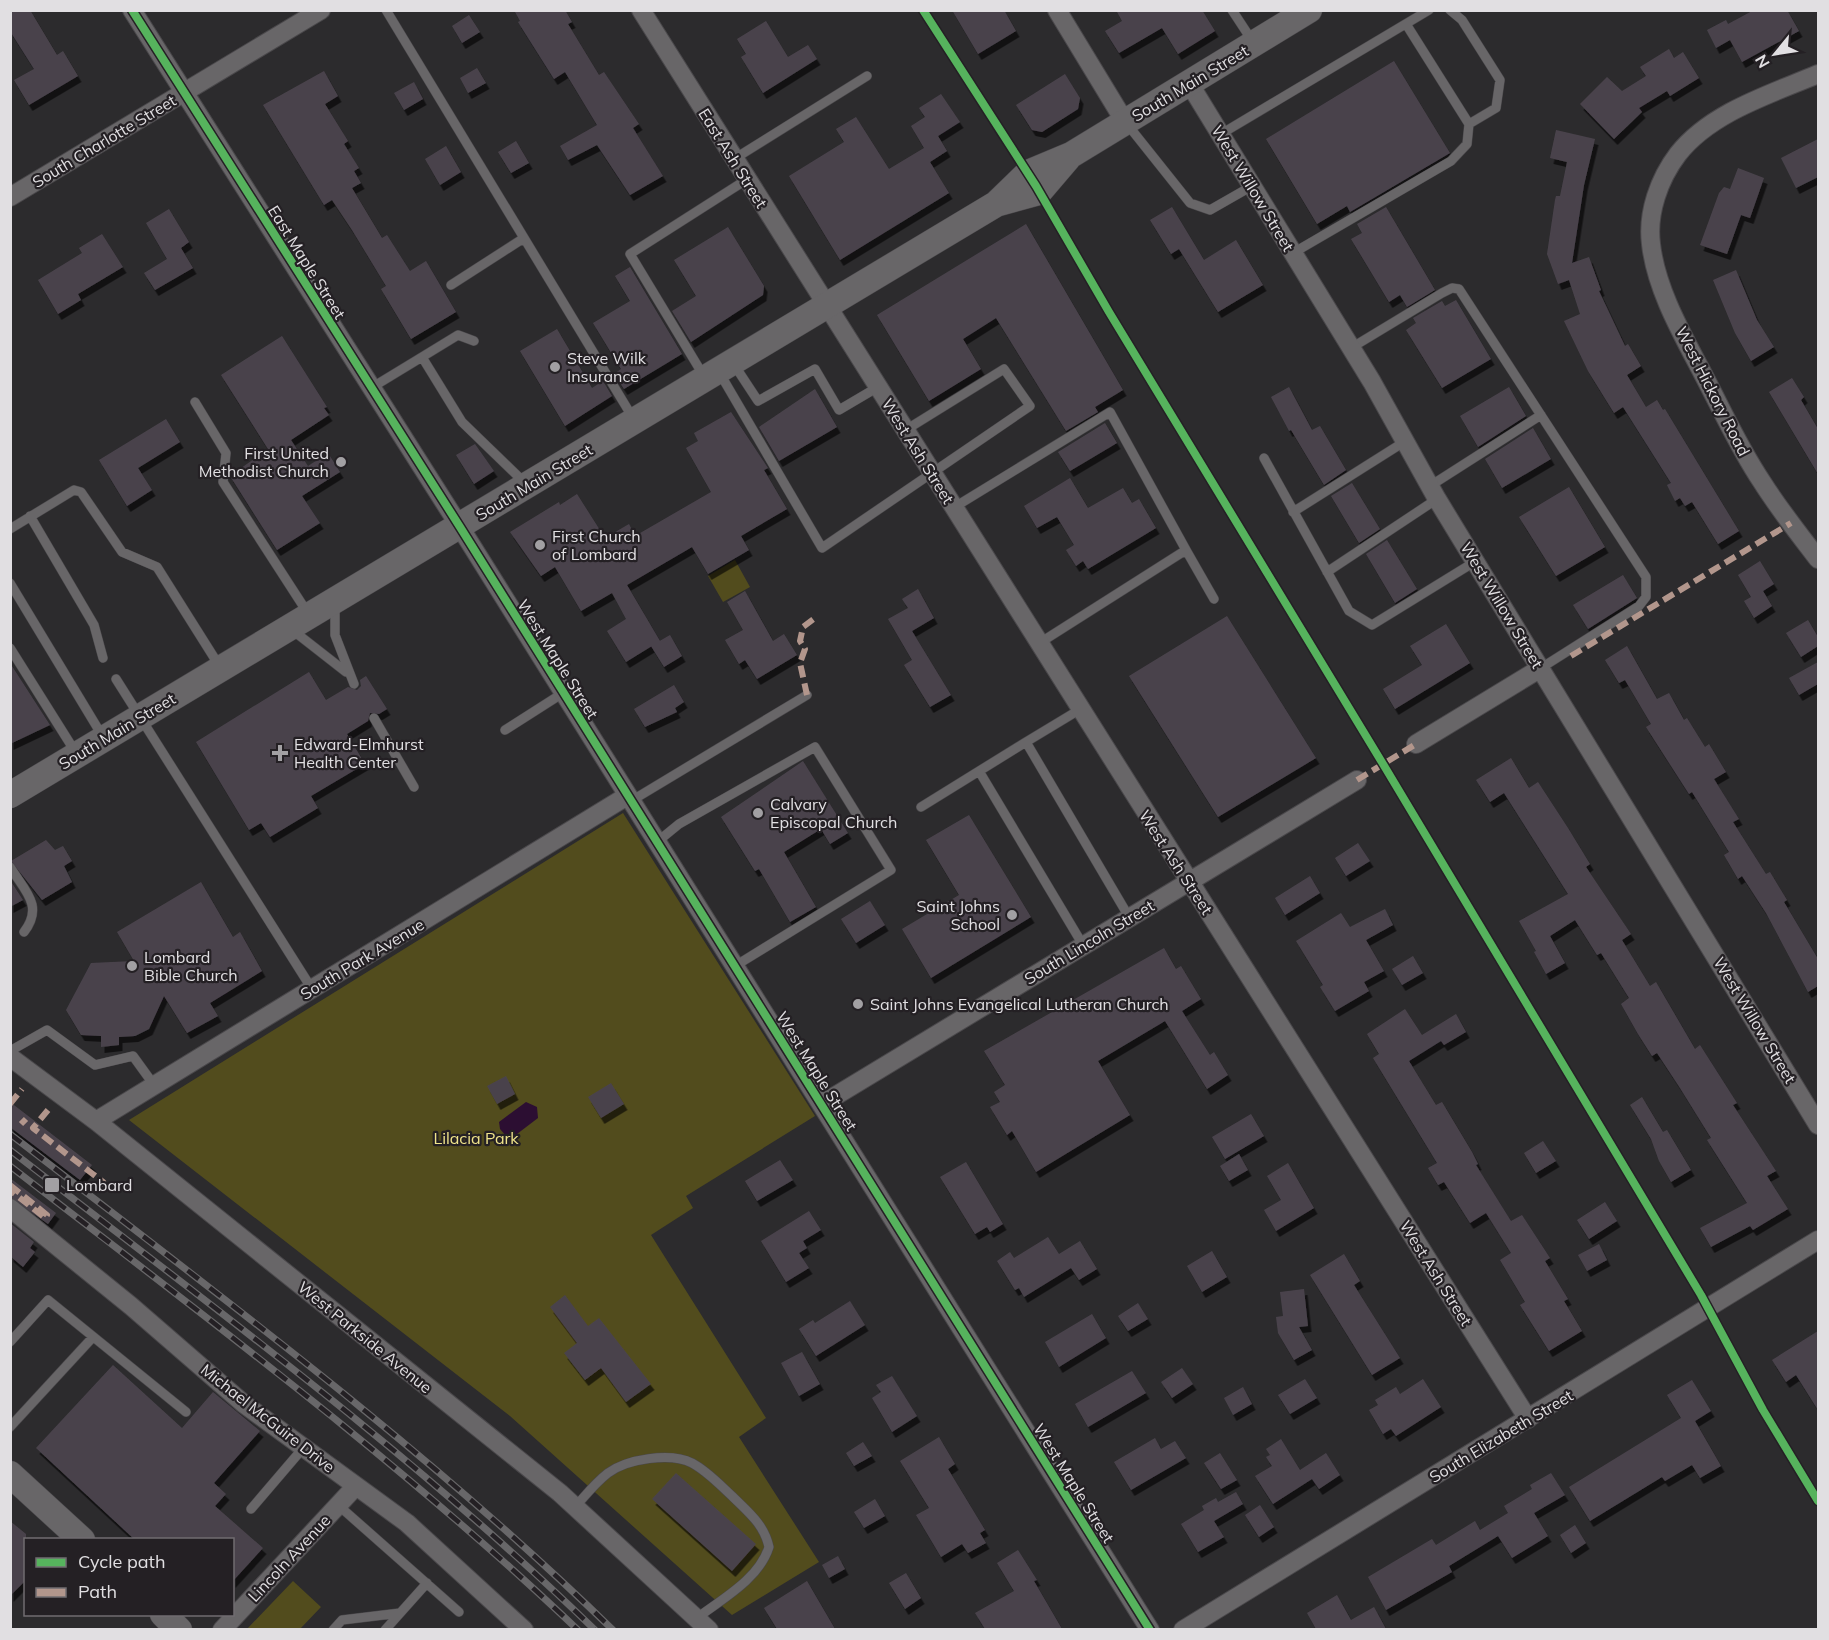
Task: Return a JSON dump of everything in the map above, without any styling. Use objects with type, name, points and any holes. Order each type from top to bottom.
[{"type":"main road","name":"South Main Street","points":[[11,794],[996,204],[1028,173],[1071,155],[1255,44],[1298,13]]},
{"type":"main road","points":[[10,1474],[81,1538]]},
{"type":"main road","points":[[165,1616],[179,1629]]},
{"type":"street","name":"East Maple Street","points":[[132,10],[460,527]]},
{"type":"street","name":"South Charlotte Street","points":[[10,197],[321,10]]},
{"type":"street","name":"East Ash Street","points":[[640,10],[826,304]]},
{"type":"street","points":[[1058,11],[1125,122]]},
{"type":"street","name":"West Hickory Road","points":[[1818,74],[1753,101],[1698,134],[1677,156],[1663,180],[1653,206],[1651,242],[1654,264],[1688,346],[1762,482],[1818,559]]},
{"type":"street","name":"West Willow Street","points":[[1189,83],[1351,348],[1434,493],[1818,1125]]},
{"type":"street","name":"West Ash Street","points":[[826,304],[1079,710],[1528,1419]]},
{"type":"street","name":"West Maple Street","points":[[460,527],[1150,1629]]},
{"type":"street","points":[[1416,744],[1541,668]]},
{"type":"street","name":"South Lincoln Street","points":[[822,1104],[1357,780]]},
{"type":"street","name":"South Park Avenue","points":[[96,1121],[629,798]]},
{"type":"street","name":"West Parkside Avenue","points":[[10,1057],[96,1121],[575,1507],[703,1624]]},
{"type":"street","name":"Michael McGuire Drive","points":[[10,1208],[131,1306],[244,1404],[407,1523],[524,1629]]},
{"type":"street","name":"South Elizabeth Street","points":[[1183,1629],[1818,1240]]},
{"type":"street","name":"Lincoln Avenue","points":[[222,1629],[356,1486]]},
{"type":"lane","points":[[386,10],[635,420]]},
{"type":"lane","points":[[1232,10],[1255,44]]},
{"type":"lane","points":[[1221,134],[1429,10]]},
{"type":"lane","points":[[1450,10],[1462,20],[1500,80],[1496,108],[1469,124]]},
{"type":"lane","points":[[1293,253],[1451,161],[1467,144],[1469,124],[1406,24]]},
{"type":"lane","points":[[734,159],[867,76]]},
{"type":"lane","points":[[1125,122],[1190,203],[1210,210],[1252,186]]},
{"type":"lane","points":[[746,180],[630,254],[718,370],[822,548],[930,472],[1030,406],[1004,369],[904,431]]},
{"type":"lane","points":[[451,285],[524,238]]},
{"type":"lane","points":[[1351,348],[1442,292],[1452,288],[1459,289],[1647,578],[1646,597],[1639,606],[1541,668]]},
{"type":"lane","points":[[371,388],[458,334],[474,341]]},
{"type":"lane","points":[[422,357],[462,422],[528,486]]},
{"type":"lane","points":[[718,370],[758,401],[815,369],[839,410],[878,387]]},
{"type":"lane","points":[[195,402],[226,453],[223,482],[299,622],[348,674],[354,684]]},
{"type":"lane","points":[[953,508],[1110,412],[1185,550],[1214,598]]},
{"type":"lane","points":[[1327,572],[1541,415]]},
{"type":"lane","points":[[1293,512],[1404,442]]},
{"type":"lane","points":[[1264,458],[1349,611],[1372,624],[1476,561]]},
{"type":"lane","points":[[10,529],[74,490],[81,492],[122,552],[157,567],[221,669]]},
{"type":"lane","points":[[30,516],[94,625],[103,658]]},
{"type":"lane","points":[[1038,644],[1185,550]]},
{"type":"lane","points":[[10,583],[104,739]]},
{"type":"lane","points":[[334,601],[335,635],[348,674]]},
{"type":"lane","points":[[10,648],[77,755]]},
{"type":"lane","points":[[116,679],[312,989]]},
{"type":"lane","points":[[505,730],[563,693]]},
{"type":"lane","points":[[629,798],[807,695]]},
{"type":"lane","points":[[921,807],[1079,710]]},
{"type":"lane","points":[[374,718],[414,787]]},
{"type":"lane","points":[[1026,742],[1130,917]]},
{"type":"lane","points":[[657,842],[679,824],[815,747],[891,870],[735,966]]},
{"type":"lane","points":[[979,771],[1083,945]]},
{"type":"lane","points":[[10,867],[33,904],[33,920],[24,932]]},
{"type":"lane","points":[[10,1051],[47,1030],[95,1065],[133,1056],[154,1085]]},
{"type":"lane","points":[[10,1342],[48,1300],[186,1412]]},
{"type":"lane","points":[[10,1426],[93,1337]]},
{"type":"lane","points":[[251,1509],[304,1447]]},
{"type":"lane","points":[[575,1507],[608,1473],[620,1466],[659,1458],[678,1458],[692,1463],[710,1475],[760,1523],[769,1547],[759,1567],[703,1624]]},
{"type":"lane","points":[[338,1505],[459,1612]]},
{"type":"lane","points":[[385,1629],[427,1583]]},
{"type":"lane","points":[[333,1629],[342,1620],[400,1613]]},
{"type":"green space","points":[[735,560],[750,587],[723,602],[708,576]]},
{"type":"green space","name":"Lilacia Park","points":[[623,813],[815,1116],[686,1196],[693,1208],[651,1235],[766,1418],[739,1437],[819,1562],[732,1615],[510,1416],[129,1120]]},
{"type":"green space","points":[[293,1581],[321,1607],[300,1629],[247,1629]]},
{"type":"shaded area","points":[[526,1102],[537,1107],[538,1118],[517,1134],[506,1136],[500,1129],[499,1122]]},
{"type":"building","points":[[10,10],[30,10],[57,55],[63,51],[78,76],[29,105],[14,80],[34,69],[10,31]]},
{"type":"building","points":[[514,10],[565,10],[572,22],[568,24],[599,75],[604,72],[639,124],[633,128],[663,176],[630,195],[597,145],[568,160],[560,146],[597,125],[565,72],[554,79],[518,22],[520,21]]},
{"type":"building","points":[[952,10],[1004,10],[1016,31],[978,54]]},
{"type":"building","points":[[1116,10],[1202,10],[1215,31],[1178,54],[1162,28],[1119,53],[1105,31],[1122,21]]},
{"type":"building","points":[[1754,10],[1787,10],[1799,31],[1742,62],[1730,40],[1716,48],[1707,30],[1726,20],[1728,24]]},
{"type":"building","points":[[469,15],[480,32],[462,43],[452,26]]},
{"type":"building","points":[[766,21],[788,57],[808,45],[817,59],[763,93],[741,57],[746,54],[737,39]]},
{"type":"building","points":[[1669,49],[1674,58],[1683,52],[1699,78],[1670,96],[1667,91],[1639,108],[1642,112],[1614,139],[1580,104],[1607,77],[1622,91],[1646,76],[1640,67]]},
{"type":"building","points":[[1394,61],[1450,153],[1350,212],[1347,206],[1317,224],[1266,139]]},
{"type":"building","points":[[477,68],[486,83],[468,93],[460,78]]},
{"type":"building","points":[[324,71],[338,96],[325,104],[348,141],[344,144],[359,168],[354,171],[361,183],[352,188],[382,238],[387,235],[410,271],[426,261],[456,312],[411,339],[381,289],[386,286],[352,230],[332,200],[324,205],[263,105]]},
{"type":"building","points":[[1065,74],[1080,98],[1078,109],[1042,132],[1032,130],[1016,105]]},
{"type":"building","points":[[414,82],[423,99],[404,110],[394,93]]},
{"type":"building","points":[[941,94],[960,122],[938,136],[947,151],[930,162],[949,193],[840,260],[789,176],[844,142],[836,129],[856,117],[889,169],[924,148],[911,126],[925,117],[919,108]]},
{"type":"building","points":[[1556,130],[1595,139],[1584,185],[1572,263],[1589,257],[1601,290],[1599,291],[1625,346],[1628,344],[1641,366],[1627,375],[1646,407],[1657,400],[1663,410],[1665,409],[1739,531],[1718,544],[1692,502],[1685,506],[1680,498],[1675,501],[1667,485],[1671,483],[1623,407],[1614,413],[1588,371],[1564,321],[1580,314],[1569,280],[1558,284],[1547,254],[1555,200],[1556,196],[1560,196],[1567,162],[1550,158]]},
{"type":"building","points":[[1818,139],[1818,177],[1796,188],[1781,158]]},
{"type":"building","points":[[516,141],[529,163],[511,173],[498,152]]},
{"type":"building","points":[[446,146],[461,172],[440,185],[425,159]]},
{"type":"building","points":[[1738,168],[1764,178],[1750,218],[1741,215],[1727,254],[1700,245],[1719,193],[1724,187],[1730,189]]},
{"type":"building","points":[[1172,207],[1204,260],[1236,240],[1263,285],[1218,312],[1179,249],[1171,254],[1150,220]]},
{"type":"building","points":[[1386,207],[1435,290],[1407,307],[1400,295],[1389,302],[1351,239],[1362,233],[1357,224]]},
{"type":"building","points":[[169,209],[189,242],[181,248],[193,268],[155,290],[144,273],[167,259],[146,223]]},
{"type":"building","points":[[1026,224],[1123,390],[1095,407],[1098,412],[1066,431],[996,318],[963,339],[981,369],[929,401],[877,315]]},
{"type":"building","points":[[728,227],[764,286],[763,295],[691,342],[672,311],[696,296],[674,260]]},
{"type":"building","points":[[102,234],[123,267],[78,294],[81,300],[58,314],[38,280],[82,253],[79,248]]},
{"type":"building","points":[[630,267],[682,354],[624,389],[614,374],[621,369],[593,323],[630,301],[615,276]]},
{"type":"building","points":[[1736,270],[1757,320],[1774,347],[1751,361],[1735,333],[1713,280]]},
{"type":"building","points":[[1456,300],[1491,359],[1442,388],[1406,330],[1416,323],[1413,318],[1442,301],[1445,306]]},
{"type":"building","name":"Steve Wilk Insurance","points":[[557,329],[592,388],[603,381],[612,396],[565,426],[520,351]]},
{"type":"building","points":[[282,336],[327,407],[324,408],[329,415],[291,440],[308,466],[328,453],[340,472],[302,496],[320,523],[277,550],[230,476],[268,449],[221,375]]},
{"type":"building","points":[[1792,378],[1804,397],[1801,400],[1818,429],[1818,474],[1769,392]]},
{"type":"building","points":[[1289,387],[1312,430],[1320,426],[1346,470],[1324,485],[1291,430],[1289,431],[1271,397]]},
{"type":"building","points":[[1509,387],[1526,416],[1478,447],[1460,416]]},
{"type":"building","points":[[815,389],[837,427],[779,461],[759,427]]},
{"type":"building","points":[[731,412],[768,468],[764,470],[787,509],[741,536],[749,550],[708,574],[692,547],[627,585],[660,641],[626,662],[607,631],[626,619],[612,593],[581,611],[555,567],[541,576],[510,532],[559,502],[560,505],[577,494],[605,538],[629,524],[635,536],[711,492],[686,448],[698,441],[694,433]]},
{"type":"building","points":[[166,419],[180,442],[138,468],[152,490],[127,506],[99,460]]},
{"type":"building","points":[[1105,423],[1117,443],[1070,471],[1058,452]]},
{"type":"building","points":[[1533,428],[1551,459],[1502,488],[1485,459]]},
{"type":"building","points":[[475,444],[494,471],[474,484],[456,455]]},
{"type":"building","points":[[1070,478],[1088,508],[1123,488],[1132,503],[1139,499],[1156,528],[1088,569],[1083,561],[1076,566],[1066,550],[1074,545],[1057,517],[1037,528],[1024,506]]},
{"type":"building","points":[[1352,483],[1380,529],[1359,543],[1331,496]]},
{"type":"building","points":[[1569,487],[1605,547],[1556,576],[1519,517]]},
{"type":"building","points":[[1387,540],[1417,589],[1395,603],[1366,554]]},
{"type":"building","points":[[1760,561],[1774,584],[1763,591],[1772,606],[1754,618],[1744,601],[1751,597],[1738,575]]},
{"type":"building","points":[[1623,575],[1637,598],[1588,629],[1573,605]]},
{"type":"building","points":[[918,589],[934,618],[912,631],[951,695],[930,707],[904,665],[912,660],[888,619],[908,608],[902,599]]},
{"type":"building","points":[[745,591],[773,641],[784,634],[797,655],[757,679],[745,660],[739,664],[725,640],[743,630],[727,602]]},
{"type":"building","points":[[1227,616],[1316,758],[1218,817],[1129,676]]},
{"type":"building","points":[[1808,620],[1818,637],[1818,646],[1801,657],[1786,633]]},
{"type":"building","points":[[1446,624],[1470,663],[1395,709],[1383,689],[1422,665],[1410,646]]},
{"type":"building","points":[[670,635],[682,656],[664,667],[651,646]]},
{"type":"building","points":[[1627,646],[1657,699],[1669,693],[1684,720],[1687,718],[1705,747],[1709,744],[1726,772],[1714,779],[1739,819],[1733,822],[1766,874],[1770,872],[1787,900],[1784,902],[1818,959],[1818,986],[1808,992],[1766,913],[1742,876],[1738,879],[1724,855],[1729,852],[1692,792],[1689,794],[1646,727],[1651,724],[1625,680],[1619,683],[1605,660]]},
{"type":"building","points":[[1818,662],[1818,684],[1799,695],[1789,678]]},
{"type":"building","points":[[10,663],[50,725],[10,744]]},
{"type":"building","name":"Edward-Elmhurst Health Center","points":[[309,672],[326,700],[348,687],[357,690],[361,686],[360,680],[366,676],[387,709],[379,714],[370,713],[368,721],[347,734],[365,764],[311,796],[318,808],[270,837],[261,823],[249,830],[196,742]]},
{"type":"building","points":[[674,685],[684,702],[675,708],[677,712],[645,727],[634,709]]},
{"type":"building","points":[[1511,758],[1529,788],[1538,782],[1568,828],[1590,864],[1586,867],[1631,934],[1622,940],[1650,986],[1656,982],[1695,1049],[1700,1045],[1737,1103],[1733,1105],[1776,1171],[1767,1176],[1788,1209],[1753,1230],[1750,1226],[1711,1247],[1700,1228],[1747,1203],[1707,1140],[1711,1138],[1680,1088],[1657,1053],[1652,1056],[1638,1034],[1621,1004],[1629,998],[1601,953],[1597,955],[1575,920],[1550,936],[1565,963],[1546,974],[1534,952],[1536,951],[1519,921],[1568,894],[1504,793],[1490,802],[1476,780]]},
{"type":"building","points":[[803,761],[848,833],[830,844],[821,829],[784,852],[816,907],[790,922],[759,869],[755,871],[721,817]]},
{"type":"building","points":[[969,815],[1031,917],[931,978],[902,929],[959,895],[926,840]]},
{"type":"building","points":[[46,840],[55,850],[63,846],[72,861],[64,866],[72,882],[42,900],[11,861]]},
{"type":"building","points":[[1358,843],[1370,861],[1346,876],[1335,858]]},
{"type":"building","points":[[1310,876],[1320,893],[1285,915],[1275,898]]},
{"type":"building","points":[[10,880],[23,900],[10,907]]},
{"type":"building","name":"Lombard Bible Church","points":[[201,882],[233,937],[240,932],[262,971],[210,1003],[218,1016],[187,1033],[164,996],[149,1029],[135,1036],[119,1037],[119,1045],[101,1047],[101,1036],[81,1035],[66,1010],[91,963],[134,961],[117,932]]},
{"type":"building","points":[[870,901],[885,925],[856,943],[841,919]]},
{"type":"building","points":[[1385,909],[1393,925],[1366,940],[1384,971],[1364,982],[1369,991],[1335,1011],[1320,987],[1323,985],[1296,941],[1341,913],[1350,927]]},
{"type":"building","points":[[1164,948],[1176,969],[1181,966],[1201,999],[1182,1011],[1210,1055],[1214,1052],[1228,1075],[1207,1089],[1165,1021],[1098,1061],[1130,1115],[1036,1172],[1012,1131],[1007,1135],[990,1107],[1000,1102],[994,1092],[1005,1085],[984,1051]]},
{"type":"building","points":[[1413,956],[1423,973],[1402,985],[1392,969]]},
{"type":"building","points":[[1405,1009],[1422,1035],[1456,1014],[1466,1032],[1444,1045],[1441,1041],[1409,1061],[1436,1105],[1442,1102],[1472,1152],[1478,1164],[1476,1165],[1511,1221],[1522,1215],[1550,1258],[1545,1261],[1568,1299],[1564,1301],[1582,1331],[1549,1351],[1520,1305],[1525,1302],[1500,1260],[1511,1253],[1486,1213],[1470,1223],[1444,1182],[1438,1185],[1428,1168],[1437,1163],[1373,1058],[1379,1054],[1367,1034]]},
{"type":"building","points":[[506,1076],[515,1094],[497,1104],[487,1086]]},
{"type":"building","points":[[611,1083],[624,1104],[601,1118],[588,1097]]},
{"type":"building","points":[[1642,1097],[1663,1132],[1667,1130],[1691,1170],[1671,1182],[1659,1161],[1651,1139],[1630,1105]]},
{"type":"building","points":[[10,1102],[92,1165],[80,1180],[10,1127]]},
{"type":"building","points":[[1251,1114],[1264,1136],[1225,1159],[1212,1137]]},
{"type":"building","points":[[1543,1141],[1556,1161],[1536,1173],[1524,1153]]},
{"type":"building","points":[[1239,1154],[1248,1170],[1229,1181],[1220,1166]]},
{"type":"building","points":[[780,1160],[793,1180],[757,1201],[745,1181]]},
{"type":"building","points":[[966,1162],[1003,1224],[990,1232],[987,1227],[975,1234],[940,1177]]},
{"type":"building","points":[[1288,1163],[1314,1208],[1276,1231],[1264,1210],[1281,1200],[1267,1176]]},
{"type":"building","points":[[10,1178],[56,1213],[48,1224],[10,1197]]},
{"type":"building","points":[[1605,1202],[1617,1221],[1589,1239],[1577,1220]]},
{"type":"building","points":[[809,1211],[821,1230],[803,1241],[807,1248],[799,1253],[809,1268],[786,1282],[761,1241]]},
{"type":"building","points":[[10,1223],[34,1242],[30,1248],[35,1252],[23,1267],[10,1256]]},
{"type":"building","points":[[1048,1237],[1059,1254],[1080,1241],[1097,1269],[1079,1280],[1071,1268],[1024,1297],[1019,1288],[1015,1290],[997,1261],[1010,1252],[1014,1258]]},
{"type":"building","points":[[1599,1244],[1607,1260],[1587,1271],[1578,1255]]},
{"type":"building","points":[[1212,1251],[1227,1277],[1202,1292],[1187,1266]]},
{"type":"building","points":[[1344,1254],[1360,1281],[1354,1285],[1400,1358],[1372,1375],[1310,1275]]},
{"type":"building","points":[[1304,1289],[1308,1326],[1299,1327],[1312,1350],[1294,1360],[1278,1333],[1276,1317],[1283,1316],[1280,1292]]},
{"type":"building","points":[[565,1295],[588,1326],[599,1318],[651,1384],[626,1402],[601,1368],[585,1380],[564,1353],[577,1343],[550,1307]]},
{"type":"building","points":[[850,1301],[865,1325],[816,1356],[799,1329],[813,1320],[815,1323]]},
{"type":"building","points":[[1138,1303],[1148,1319],[1128,1331],[1118,1316]]},
{"type":"building","points":[[1092,1314],[1106,1338],[1059,1367],[1045,1342]]},
{"type":"building","points":[[1818,1331],[1818,1410],[1796,1375],[1786,1382],[1772,1360]]},
{"type":"building","points":[[802,1352],[820,1384],[799,1396],[781,1363]]},
{"type":"building","points":[[113,1365],[182,1428],[213,1392],[260,1431],[214,1483],[226,1494],[215,1506],[263,1548],[234,1580],[234,1538],[133,1538],[36,1448]]},
{"type":"building","points":[[1182,1368],[1193,1384],[1172,1398],[1161,1382]]},
{"type":"building","points":[[1132,1371],[1146,1393],[1088,1427],[1075,1404]]},
{"type":"building","points":[[892,1376],[917,1416],[892,1432],[872,1398],[881,1392],[876,1385]]},
{"type":"building","points":[[1305,1379],[1317,1398],[1290,1414],[1278,1395]]},
{"type":"building","points":[[1423,1379],[1441,1407],[1396,1436],[1391,1429],[1383,1434],[1369,1410],[1378,1405],[1375,1400],[1396,1387],[1400,1394]]},
{"type":"building","points":[[1692,1380],[1711,1411],[1695,1421],[1721,1466],[1700,1478],[1692,1465],[1665,1481],[1662,1477],[1590,1521],[1569,1487],[1681,1418],[1667,1395]]},
{"type":"building","points":[[1243,1387],[1252,1404],[1233,1415],[1224,1398]]},
{"type":"building","points":[[939,1437],[955,1464],[948,1469],[985,1530],[980,1533],[986,1543],[968,1553],[962,1544],[941,1557],[916,1515],[929,1508],[900,1461]]},
{"type":"building","points":[[1155,1438],[1161,1449],[1175,1441],[1186,1458],[1131,1490],[1114,1462]]},
{"type":"building","points":[[1281,1439],[1300,1470],[1326,1453],[1340,1475],[1319,1489],[1312,1479],[1273,1504],[1255,1476],[1272,1466],[1266,1457],[1270,1455],[1266,1449]]},
{"type":"building","points":[[863,1442],[872,1456],[854,1466],[846,1453]]},
{"type":"building","points":[[1220,1453],[1237,1480],[1221,1489],[1204,1463]]},
{"type":"building","points":[[676,1473],[756,1544],[732,1571],[652,1499]]},
{"type":"building","points":[[1551,1473],[1565,1495],[1534,1513],[1548,1536],[1512,1558],[1498,1536],[1449,1566],[1452,1572],[1386,1610],[1368,1577],[1432,1539],[1436,1545],[1475,1521],[1480,1530],[1508,1513],[1504,1506],[1532,1489],[1530,1485]]},
{"type":"building","points":[[1236,1492],[1243,1504],[1214,1521],[1224,1537],[1198,1552],[1181,1524],[1204,1510],[1202,1506],[1216,1498],[1218,1502]]},
{"type":"building","points":[[875,1499],[885,1516],[864,1528],[854,1512]]},
{"type":"building","points":[[1260,1505],[1274,1527],[1259,1537],[1245,1515]]},
{"type":"building","points":[[10,1521],[26,1534],[26,1538],[24,1538],[24,1582],[10,1596]]},
{"type":"building","points":[[1575,1525],[1586,1543],[1571,1553],[1560,1535]]},
{"type":"building","points":[[1018,1550],[1037,1580],[1034,1581],[1062,1629],[985,1629],[975,1613],[1014,1591],[997,1563]]},
{"type":"building","points":[[838,1556],[845,1569],[829,1578],[822,1565]]},
{"type":"building","points":[[906,1573],[921,1598],[905,1609],[889,1583]]},
{"type":"building","points":[[807,1581],[835,1629],[777,1629],[764,1608]]},
{"type":"building","points":[[1337,1595],[1351,1620],[1374,1607],[1386,1629],[1316,1629],[1307,1613]]},
{"type":"railway","points":[[10,1134],[319,1373],[469,1498],[613,1630]]},
{"type":"railway","points":[[10,1150],[310,1382],[455,1503],[595,1630]]},
{"type":"railway","points":[[10,1166],[228,1334],[371,1448],[441,1507],[578,1630]]},
{"type":"marked path","points":[[1571,656],[1791,523]]},
{"type":"marked path","points":[[807,695],[800,663],[805,649],[800,641],[803,627],[815,618]]},
{"type":"marked path","points":[[1357,780],[1416,744]]},
{"type":"marked path","points":[[10,1104],[22,1089]]},
{"type":"marked path","points":[[48,1110],[33,1128],[103,1182],[100,1185]]},
{"type":"marked path","points":[[21,1124],[26,1119]]},
{"type":"marked path","points":[[10,1185],[47,1215],[45,1218],[10,1190]]},
{"type":"cycle path","points":[[132,10],[460,527],[1150,1630]]},
{"type":"cycle path","points":[[923,10],[1036,186],[1109,312],[1383,764],[1701,1295],[1763,1410],[1818,1501]]},
{"type":"place","name":"Steve Wilk Insurance","points":[[555,367]]},
{"type":"place","name":"First United Methodist Church","points":[[341,462]]},
{"type":"place","name":"First Church of Lombard","points":[[540,545]]},
{"type":"place","name":"Edward-Elmhurst Health Center","points":[[280,753]]},
{"type":"place","name":"Calvary Episcopal Church","points":[[758,813]]},
{"type":"place","name":"Saint Johns School","points":[[1012,915]]},
{"type":"place","name":"Lombard Bible Church","points":[[132,966]]},
{"type":"place","name":"Saint Johns Evangelical Lutheran Church","points":[[858,1004]]},
{"type":"place","name":"Lombard","points":[[52,1185]]}]
